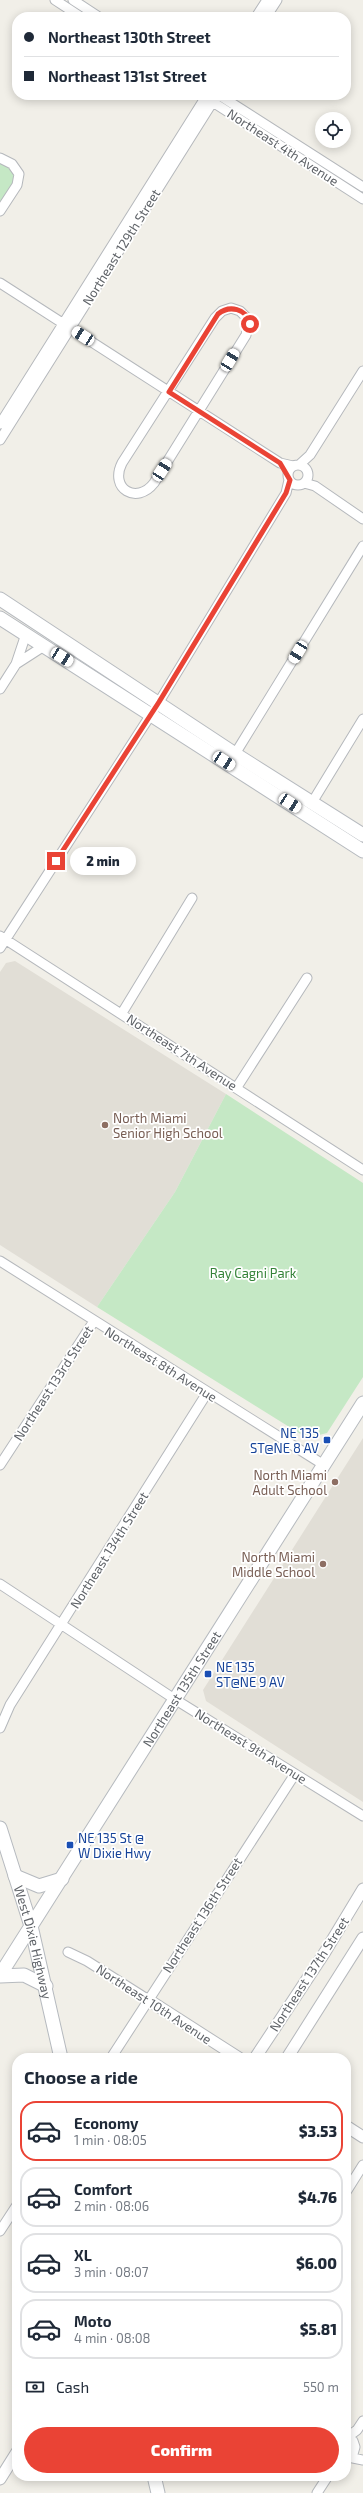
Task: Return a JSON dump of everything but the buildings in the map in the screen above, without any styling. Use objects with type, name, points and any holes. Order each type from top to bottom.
[{"type":"main road","points":[[0,599],[159,702],[235,754],[313,801],[363,835]]},
{"type":"main road","points":[[0,618],[151,713],[362,850]]},
{"type":"main road","name":"Northeast 135th Street","points":[[0,1975],[176,1700],[363,1403]]},
{"type":"main road","name":"West Dixie Highway","points":[[0,1828],[31,1926],[46,1986],[60,2053]]},
{"type":"main road","points":[[15,1876],[38,1886],[62,1879]]},
{"type":"main road","points":[[0,1975],[24,1975],[46,1986]]},
{"type":"street","points":[[55,0],[73,12]]},
{"type":"street","points":[[73,0],[91,12]]},
{"type":"street","points":[[259,12],[267,0]]},
{"type":"street","points":[[269,12],[277,0]]},
{"type":"street","name":"Northeast 129th Street","points":[[0,440],[67,326],[209,100]]},
{"type":"street","name":"Northeast 4th Avenue","points":[[215,100],[363,199]]},
{"type":"street","name":"Northeast 4th Avenue","points":[[216,100],[363,187]]},
{"type":"street","points":[[0,158],[12,164],[19,174],[17,185],[0,211]]},
{"type":"street","points":[[0,283],[280,463],[363,519]]},
{"type":"street","points":[[231,308],[240,311],[249,320],[249,329],[200,411],[150,488],[138,494],[126,491],[118,480],[119,470],[169,392],[218,314],[231,308]]},
{"type":"street","name":"Northeast 129th Street","points":[[0,424],[67,326]]},
{"type":"street","points":[[0,948],[3,938],[159,702],[286,493],[363,371]]},
{"type":"street","points":[[235,754],[363,546]]},
{"type":"street","points":[[0,689],[16,664],[26,634]]},
{"type":"street","points":[[16,664],[44,646]]},
{"type":"street","points":[[313,801],[363,719]]},
{"type":"street","points":[[122,1012],[192,898]]},
{"type":"street","name":"Northeast 7th Avenue","points":[[3,938],[122,1012],[363,1170]]},
{"type":"street","points":[[237,1087],[307,978]]},
{"type":"street","name":"Northeast 8th Avenue","points":[[0,1261],[207,1393],[324,1465]]},
{"type":"street","name":"Northeast 133rd Street","points":[[0,1466],[94,1321]]},
{"type":"street","name":"Northeast 134th Street","points":[[0,1728],[10,1705],[207,1393]]},
{"type":"street","name":"Northeast 9th Avenue","points":[[0,1584],[176,1700],[363,1816]]},
{"type":"street","name":"Northeast 134th Street","points":[[0,1713],[10,1705]]},
{"type":"street","name":"Northeast 136th Street","points":[[114,2053],[147,1999],[296,1774]]},
{"type":"street","name":"Northeast 137th Street","points":[[258,2053],[325,1952],[363,1889]]},
{"type":"street","name":"Northeast 137th Street","points":[[290,2053],[363,1938]]},
{"type":"street","name":"Northeast 10th Avenue","points":[[68,1952],[87,1961],[231,2053]]},
{"type":"street","points":[[351,2129],[363,2137]]},
{"type":"street","points":[[351,2184],[363,2166]]},
{"type":"street","points":[[0,2231],[12,2213]]},
{"type":"street","points":[[351,2434],[357,2430],[363,2421]]},
{"type":"street","points":[[351,2455],[353,2454],[355,2447],[357,2430]]},
{"type":"street","points":[[351,2441],[363,2459]]},
{"type":"street","points":[[351,2458],[363,2459]]},
{"type":"street","points":[[0,2479],[12,2460]]},
{"type":"street","points":[[317,2493],[325,2481]]},
{"type":"shaded area","name":"North Miami Senior High School","points":[[15,961],[226,1094],[175,1192],[97,1307],[0,1245],[0,972],[6,963]]},
{"type":"shaded area","name":"North Miami Middle School","points":[[363,1438],[363,1802],[206,1701],[203,1690]]},
{"type":"green space","points":[[0,161],[12,167],[16,179],[0,206]]},
{"type":"green space","name":"Ray Cagni Park","points":[[226,1094],[363,1183],[363,1377],[327,1433],[307,1438],[97,1307],[175,1192]]},
{"type":"place","name":"North Miami Senior High School","points":[[105,1125]]},
{"type":"place","name":"NE 135 ST@NE 8 AV","points":[[327,1440]]},
{"type":"place","name":"North Miami Adult School","points":[[335,1482]]},
{"type":"place","name":"North Miami Middle School","points":[[323,1564]]},
{"type":"place","name":"NE 135 ST@NE 9 AV","points":[[208,1674]]},
{"type":"place","name":"NE 135 St @ W Dixie Hwy","points":[[70,1845]]},
{"type":"route","points":[[56,861],[159,702],[286,493],[290,480],[288,478],[288,474],[280,463],[169,392],[218,314],[226,309],[235,309],[247,317],[250,324]]}]
